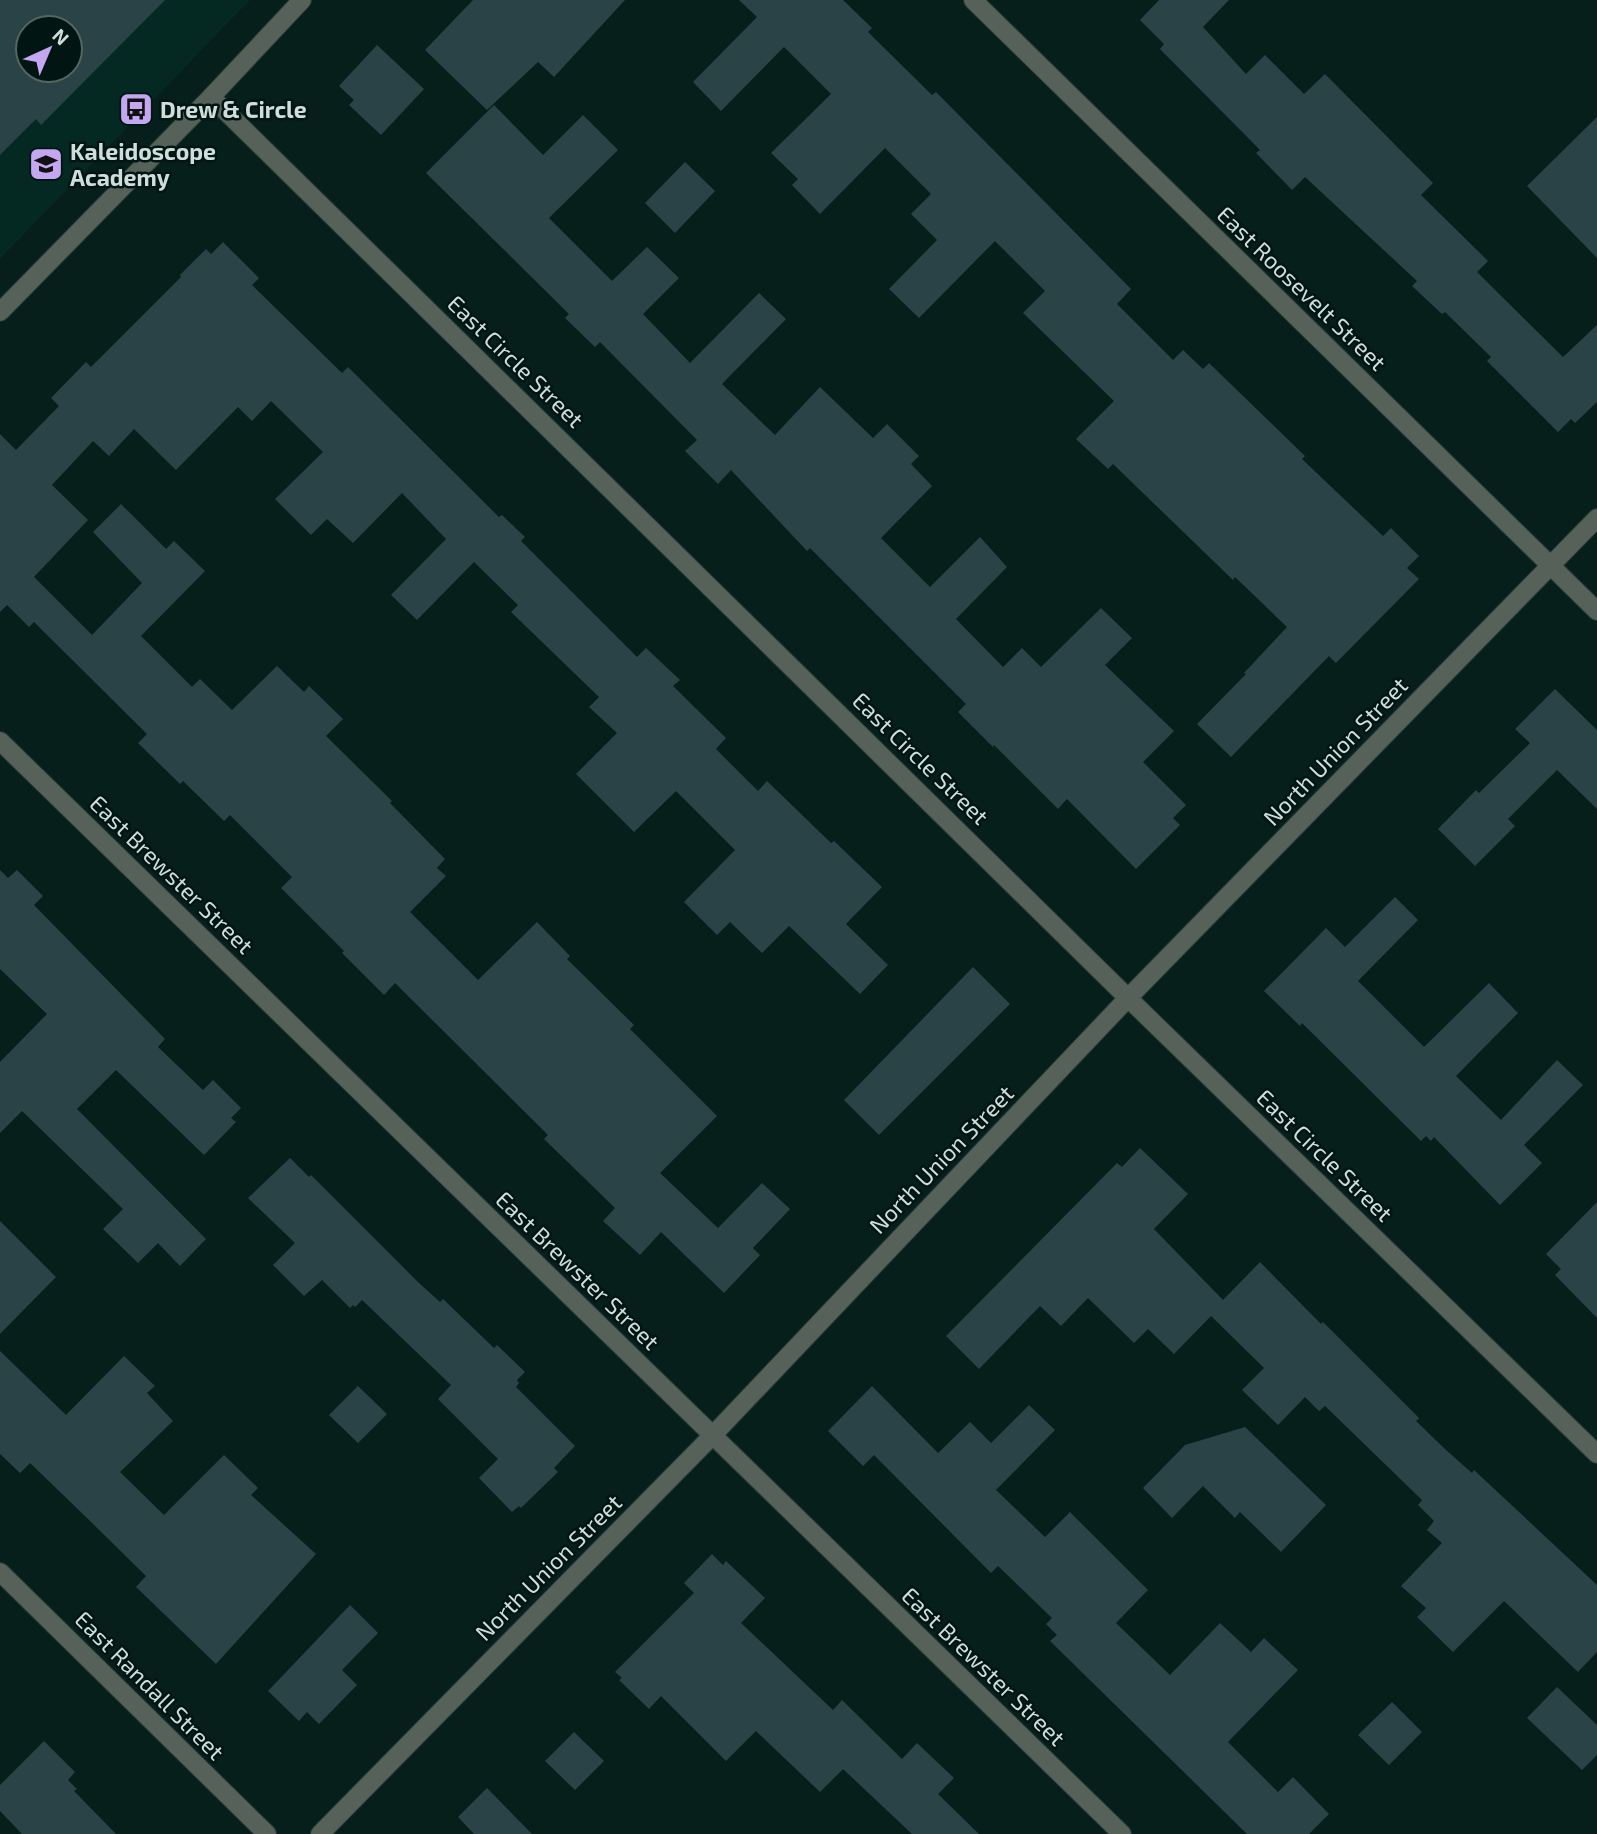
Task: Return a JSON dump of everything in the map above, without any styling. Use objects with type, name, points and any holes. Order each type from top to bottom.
[{"type":"street","points":[[0,312],[302,0]]},
{"type":"street","name":"East Roosevelt Street","points":[[974,0],[1597,611]]},
{"type":"street","name":"East Circle Street","points":[[211,97],[1128,998],[1597,1454]]},
{"type":"street","name":"North Union Street","points":[[320,1834],[713,1435],[1128,998],[1597,517]]},
{"type":"street","name":"East Brewster Street","points":[[0,741],[1122,1834]]},
{"type":"street","name":"East Randall Street","points":[[0,1572],[267,1834]]},
{"type":"shaded area","name":"Kaleidoscope Academy","points":[[0,0],[250,0],[0,259]]},
{"type":"building","name":"Kaleidoscope Academy","points":[[0,0],[165,0],[84,82],[84,14],[14,14],[14,84],[82,84],[41,125],[36,119],[0,155]]},
{"type":"building","points":[[473,0],[625,0],[554,77],[538,62],[487,110],[425,50]]},
{"type":"building","points":[[739,0],[843,0],[872,28],[868,32],[932,95],[936,92],[1131,289],[1117,304],[1173,360],[1183,350],[1203,369],[1209,363],[1305,456],[1302,459],[1383,536],[1391,528],[1419,556],[1407,568],[1419,579],[1336,663],[1329,656],[1231,757],[1197,724],[1287,627],[1235,577],[1233,580],[1113,464],[1108,469],[1076,439],[1114,401],[1023,313],[1045,291],[995,241],[919,318],[889,289],[937,240],[911,214],[931,194],[885,148],[820,214],[792,185],[798,179],[771,153],[831,94],[784,47],[721,111],[693,82],[757,17]]},
{"type":"building","points":[[1159,0],[1229,0],[1203,27],[1246,74],[1265,55],[1304,94],[1325,74],[1433,183],[1421,195],[1488,261],[1477,272],[1563,357],[1597,325],[1597,402],[1575,423],[1571,419],[1558,432],[1487,361],[1491,357],[1445,312],[1442,314],[1412,286],[1417,281],[1305,177],[1292,190],[1256,153],[1260,150],[1160,49],[1164,44],[1140,20]]},
{"type":"building","points":[[377,45],[424,89],[381,135],[349,105],[354,100],[339,86]]},
{"type":"building","points":[[494,105],[543,155],[583,115],[618,150],[549,218],[612,281],[647,247],[679,278],[643,314],[690,363],[759,293],[786,319],[722,384],[775,435],[820,387],[873,438],[887,424],[919,456],[911,464],[932,486],[881,538],[930,587],[980,537],[1007,567],[956,619],[1003,667],[1022,648],[1041,667],[1101,608],[1132,638],[1105,665],[1174,731],[1143,762],[1186,805],[1173,818],[1180,825],[1136,869],[1067,799],[1058,809],[994,745],[993,747],[958,712],[966,704],[810,548],[807,551],[731,470],[718,484],[685,451],[697,440],[600,342],[595,347],[565,318],[569,314],[426,173]]},
{"type":"building","points":[[1597,117],[1597,258],[1527,186]]},
{"type":"building","points":[[685,162],[715,191],[675,233],[645,203]]},
{"type":"building","points":[[223,242],[259,278],[252,285],[342,373],[348,367],[499,517],[502,515],[525,537],[521,541],[637,657],[646,648],[680,680],[673,686],[726,738],[716,749],[758,791],[767,781],[831,843],[834,841],[882,887],[846,924],[888,965],[860,994],[789,926],[762,953],[730,922],[717,935],[684,902],[735,850],[676,791],[634,832],[576,774],[617,733],[589,707],[599,697],[511,612],[518,605],[474,562],[417,620],[391,595],[446,539],[402,493],[353,543],[327,519],[311,535],[275,499],[323,452],[271,401],[252,421],[238,407],[176,470],[134,429],[109,456],[93,441],[52,485],[88,520],[34,577],[92,635],[142,583],[93,532],[121,504],[166,549],[174,541],[205,571],[141,636],[192,687],[200,679],[232,710],[277,666],[304,692],[309,686],[343,719],[326,736],[392,801],[390,803],[445,859],[437,868],[446,876],[410,912],[478,980],[537,922],[570,956],[567,959],[634,1025],[630,1029],[717,1116],[660,1173],[718,1228],[762,1183],[790,1209],[753,1248],[760,1255],[724,1293],[661,1232],[640,1255],[603,1221],[615,1208],[544,1139],[548,1135],[395,983],[384,995],[281,888],[292,877],[230,815],[224,821],[183,781],[180,784],[138,743],[147,734],[34,622],[29,627],[7,605],[0,612],[0,434],[16,450],[59,406],[51,398],[86,362],[91,367],[206,249],[211,254]]},
{"type":"building","points":[[1555,689],[1597,730],[1597,809],[1557,770],[1508,819],[1515,826],[1475,866],[1438,829],[1476,790],[1479,793],[1530,743],[1515,729]]},
{"type":"building","points":[[0,870],[8,878],[17,870],[43,896],[34,905],[165,1039],[158,1047],[203,1090],[213,1080],[241,1108],[231,1118],[236,1122],[204,1155],[116,1070],[77,1109],[206,1239],[180,1266],[158,1243],[138,1263],[103,1229],[123,1209],[22,1111],[0,1133],[0,1062],[47,1014],[0,969]]},
{"type":"building","points":[[1395,897],[1418,920],[1358,981],[1424,1047],[1489,983],[1518,1013],[1456,1076],[1501,1120],[1557,1060],[1583,1085],[1524,1145],[1542,1163],[1500,1205],[1434,1137],[1431,1141],[1426,1136],[1421,1141],[1302,1023],[1300,1026],[1264,991],[1326,928],[1345,947]]},
{"type":"building","points":[[973,967],[1010,1004],[879,1135],[844,1100]]},
{"type":"building","points":[[1140,1148],[1188,1194],[1154,1229],[1223,1300],[1260,1262],[1419,1418],[1416,1421],[1446,1450],[1472,1473],[1474,1470],[1597,1585],[1597,1652],[1578,1672],[1504,1601],[1453,1652],[1417,1617],[1426,1608],[1401,1586],[1442,1543],[1427,1530],[1434,1521],[1418,1505],[1422,1500],[1325,1406],[1319,1411],[1305,1397],[1278,1425],[1242,1390],[1264,1368],[1211,1316],[1174,1354],[1148,1329],[1134,1343],[1088,1298],[1061,1326],[1040,1306],[979,1369],[946,1336],[1117,1163],[1122,1167]]},
{"type":"building","points":[[290,1158],[309,1177],[311,1175],[418,1282],[440,1302],[443,1299],[494,1348],[497,1345],[525,1372],[517,1380],[519,1383],[516,1387],[575,1446],[554,1468],[558,1472],[521,1508],[519,1506],[512,1512],[479,1478],[498,1459],[438,1399],[451,1385],[362,1300],[350,1308],[322,1280],[304,1296],[273,1265],[295,1243],[248,1198]]},
{"type":"building","points":[[1597,1202],[1597,1318],[1555,1275],[1561,1269],[1546,1254]]},
{"type":"building","points":[[0,1221],[56,1277],[0,1334]]},
{"type":"building","points":[[0,1351],[66,1415],[124,1356],[155,1386],[147,1393],[173,1421],[120,1472],[164,1515],[224,1455],[258,1488],[251,1495],[316,1554],[216,1664],[136,1587],[146,1576],[87,1518],[30,1463],[20,1473],[0,1454]]},
{"type":"building","points":[[358,1386],[387,1414],[358,1443],[329,1415]]},
{"type":"building","points":[[872,1386],[938,1453],[970,1422],[991,1443],[1029,1405],[1055,1430],[996,1490],[1045,1537],[1070,1512],[1148,1590],[1116,1623],[1170,1675],[1220,1623],[1251,1652],[1264,1638],[1298,1670],[1228,1742],[1278,1792],[1293,1777],[1329,1814],[1309,1834],[1247,1834],[1050,1641],[1057,1635],[1046,1624],[1052,1618],[998,1566],[991,1573],[874,1455],[863,1466],[828,1431]]},
{"type":"building","points":[[1245,1427],[1326,1505],[1281,1552],[1240,1512],[1235,1518],[1203,1486],[1172,1518],[1143,1488],[1185,1445]]},
{"type":"building","points":[[712,1554],[723,1565],[726,1561],[765,1598],[741,1623],[833,1710],[842,1700],[902,1759],[917,1743],[954,1778],[938,1794],[979,1834],[912,1834],[843,1769],[820,1792],[756,1731],[726,1761],[661,1696],[649,1709],[619,1680],[622,1678],[615,1672],[694,1593],[684,1583]]},
{"type":"building","points":[[350,1605],[378,1633],[342,1670],[357,1685],[319,1724],[307,1712],[299,1721],[268,1691]]},
{"type":"building","points":[[1557,1687],[1597,1725],[1597,1755],[1582,1770],[1527,1718]]},
{"type":"building","points":[[1392,1702],[1422,1732],[1389,1765],[1358,1735]]},
{"type":"building","points":[[574,1732],[604,1761],[575,1790],[545,1761]]},
{"type":"building","points":[[44,1741],[75,1772],[68,1780],[77,1789],[74,1791],[116,1834],[22,1834],[0,1811],[0,1785]]},
{"type":"building","points":[[487,1788],[532,1834],[474,1834],[458,1817]]},
{"type":"place","name":"Drew & Circle","points":[[136,109]]},
{"type":"place","name":"Kaleidoscope Academy","points":[[46,164]]}]
